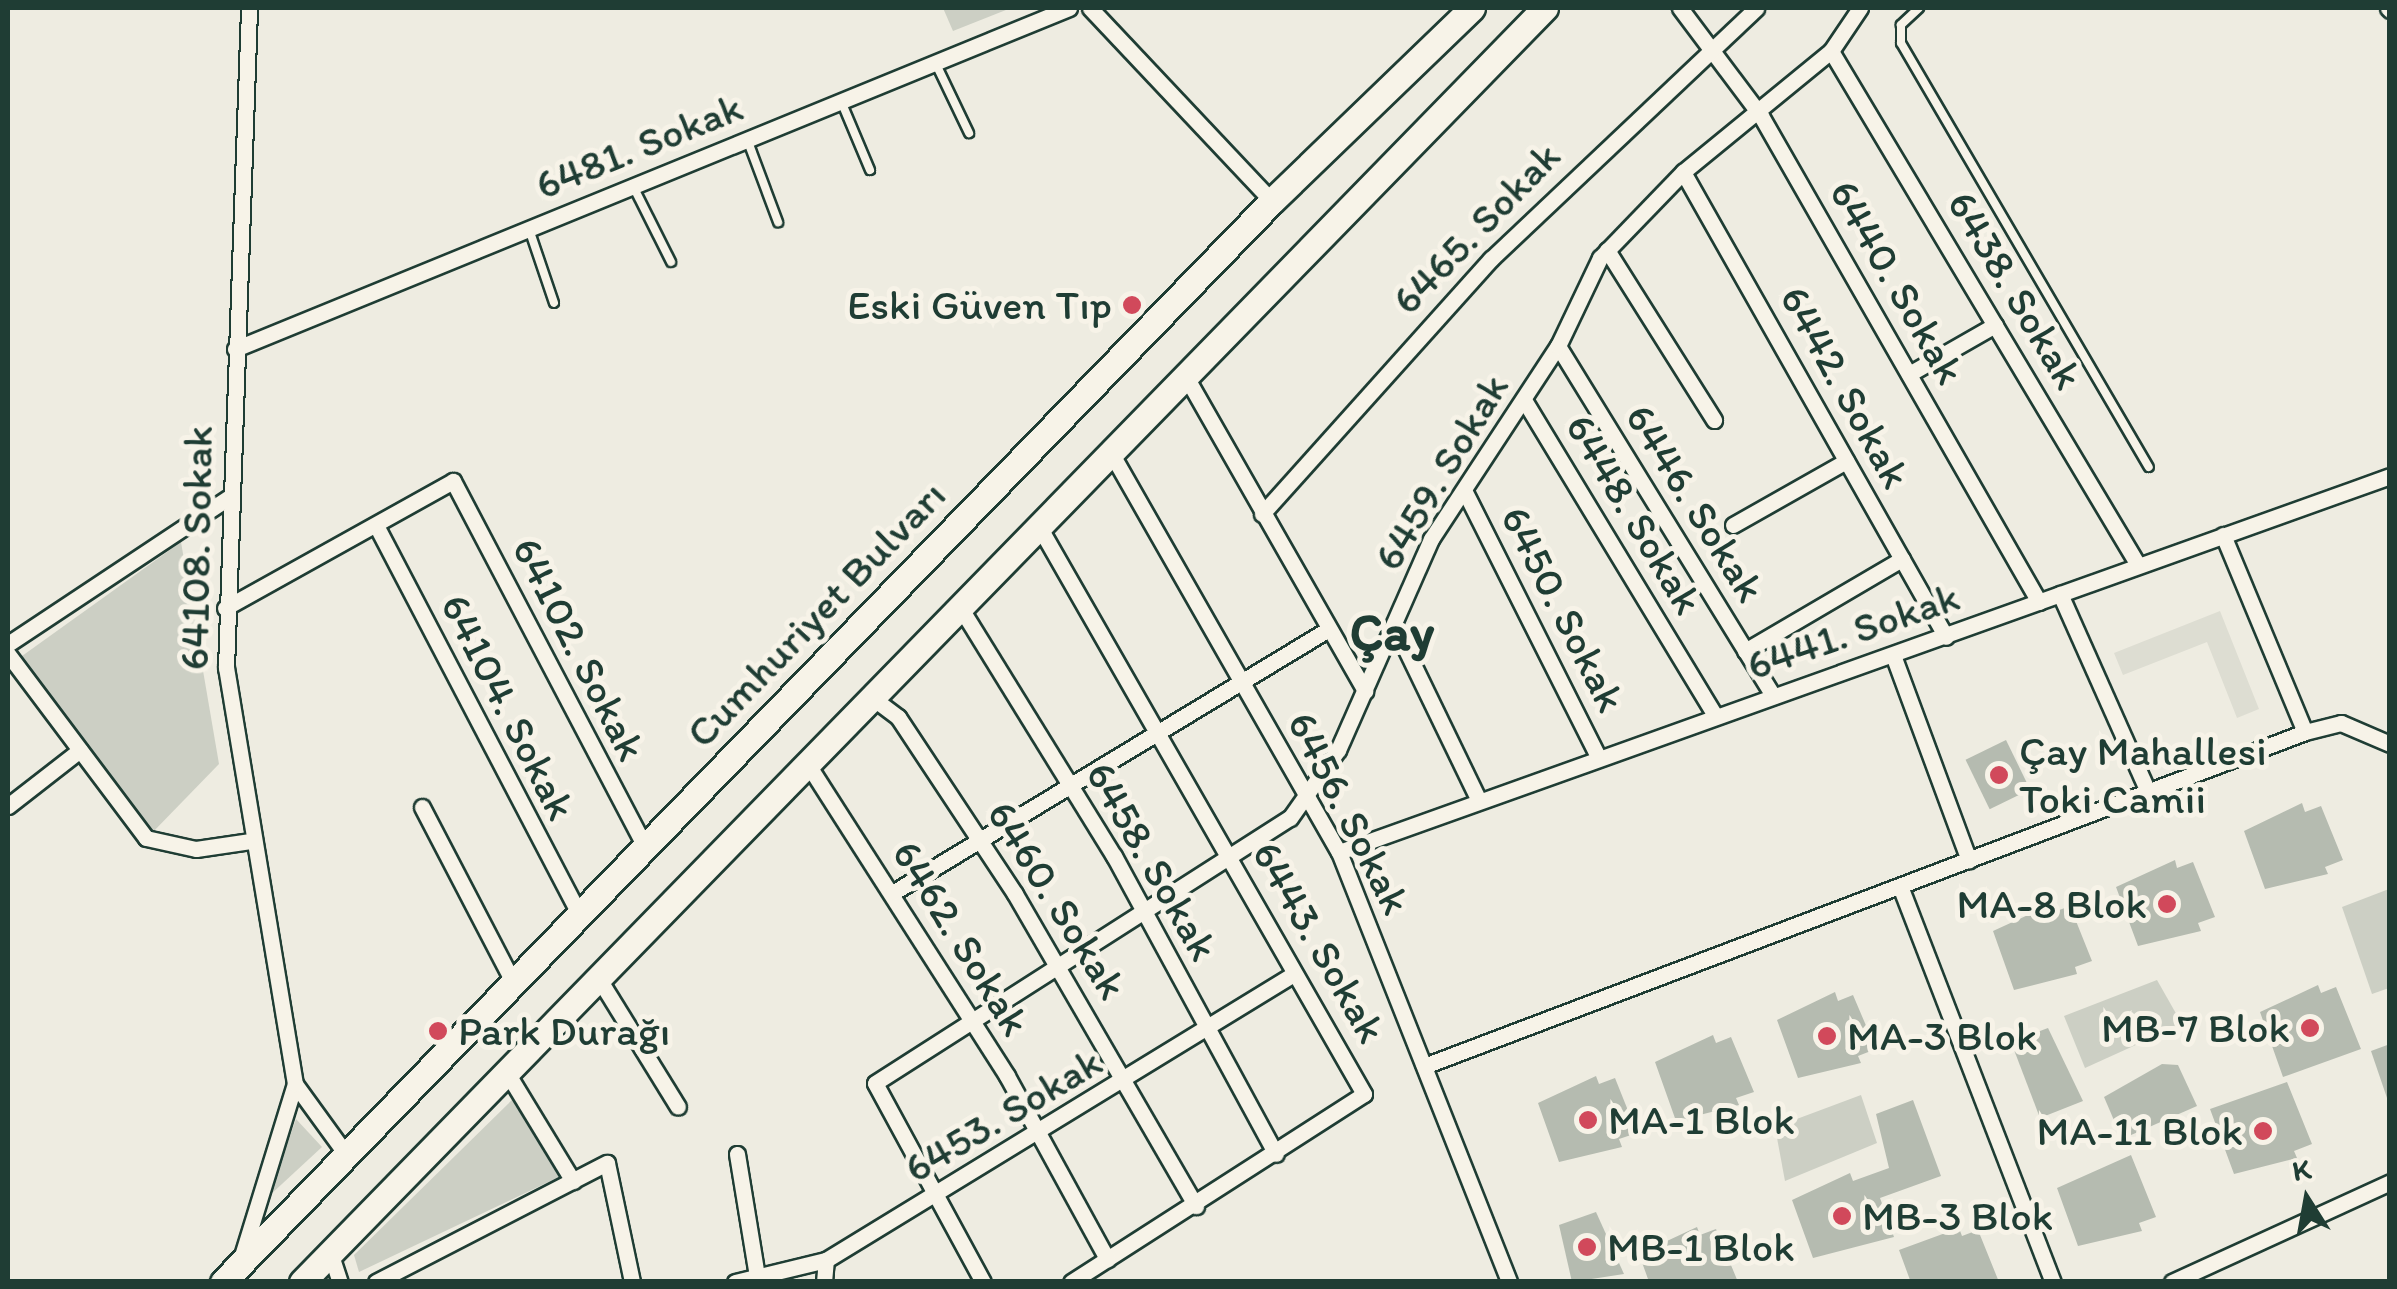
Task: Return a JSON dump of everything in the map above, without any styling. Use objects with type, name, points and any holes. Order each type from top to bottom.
[{"type":"highway","name":"Cumhuriyet Bulvarı","points":[[231,1272],[348,1157],[1272,201],[1472,8]]},
{"type":"highway","points":[[302,1282],[1037,523],[1546,8]]},
{"type":"street","name":"64108. Sokak","points":[[249,8],[225,608],[250,841],[284,986],[295,1084]]},
{"type":"street","name":"6481. Sokak","points":[[235,349],[1070,8]]},
{"type":"street","points":[[1090,8],[1272,201]]},
{"type":"street","name":"6440. Sokak","points":[[1680,8],[1713,46],[1761,116],[2039,602]]},
{"type":"street","name":"6465. Sokak","points":[[1262,514],[1492,260],[1756,8]]},
{"type":"street","name":"6459. Sokak","points":[[936,1197],[875,1084],[1230,861],[1290,818],[1365,691],[1396,628],[1431,539],[1558,346],[1607,250],[1683,172],[1761,116],[1832,51],[1860,8]]},
{"type":"street","name":"6438. Sokak","points":[[1832,51],[2138,564]]},
{"type":"street","name":"6442. Sokak","points":[[1683,172],[1946,637]]},
{"type":"street","points":[[1607,250],[1714,420]]},
{"type":"street","points":[[1908,374],[1995,325]]},
{"type":"street","name":"6446. Sokak","points":[[1558,346],[1773,696]]},
{"type":"street","points":[[1184,374],[1365,691]]},
{"type":"street","name":"6448. Sokak","points":[[1524,400],[1715,716]]},
{"type":"street","name":"6456. Sokak","points":[[1110,451],[1339,852],[1509,1282]]},
{"type":"street","points":[[1733,525],[1846,460]]},
{"type":"street","name":"6441. Sokak","points":[[1339,852],[2390,476]]},
{"type":"street","name":"64102. Sokak","points":[[378,529],[453,481],[645,847]]},
{"type":"street","name":"6450. Sokak","points":[[1465,492],[1598,758]]},
{"type":"street","points":[[8,644],[228,498]]},
{"type":"street","name":"6443. Sokak","points":[[1037,523],[1364,1094],[1196,1206],[1072,1282]]},
{"type":"street","points":[[225,608],[378,529]]},
{"type":"street","name":"64104. Sokak","points":[[378,529],[580,914]]},
{"type":"street","points":[[2223,535],[2305,732]]},
{"type":"street","points":[[1745,650],[1902,560]]},
{"type":"street","points":[[2060,594],[2148,792]]},
{"type":"street","name":"6458. Sokak","points":[[960,606],[1145,914],[1276,1154]]},
{"type":"street","points":[[1396,628],[1479,802]]},
{"type":"street","points":[[894,892],[1066,782],[1327,630]]},
{"type":"street","points":[[8,654],[146,838],[196,850],[250,841]]},
{"type":"street","points":[[1893,655],[1969,860]]},
{"type":"street","name":"6460. Sokak","points":[[870,696],[898,718],[978,837],[1127,1083],[1196,1206]]},
{"type":"street","points":[[1424,1066],[2305,732],[2341,723],[2390,744]]},
{"type":"street","points":[[8,806],[80,750]]},
{"type":"street","name":"6462. Sokak","points":[[807,763],[894,892],[972,1020],[1107,1259]]},
{"type":"street","points":[[422,807],[513,982]]},
{"type":"street","points":[[1900,886],[2053,1282]]},
{"type":"street","name":"6453. Sokak","points":[[735,1282],[826,1260],[1127,1083],[1292,974]]},
{"type":"street","points":[[599,979],[678,1107]]},
{"type":"street","points":[[506,1071],[572,1181]]},
{"type":"street","points":[[295,1084],[348,1157]]},
{"type":"street","points":[[231,1272],[295,1084]]},
{"type":"street","points":[[737,1154],[757,1276]]},
{"type":"street","points":[[376,1282],[607,1163],[632,1282]]},
{"type":"street","points":[[2172,1282],[2390,1182]]},
{"type":"street","points":[[936,1197],[983,1282]]},
{"type":"street","points":[[330,1252],[340,1282]]},
{"type":"street","points":[[824,1282],[826,1260]]},
{"type":"lane","points":[[1919,8],[1901,25],[1901,43],[2149,467]]},
{"type":"lane","points":[[935,62],[970,133]]},
{"type":"lane","points":[[841,101],[870,170]]},
{"type":"lane","points":[[747,140],[778,222]]},
{"type":"lane","points":[[633,186],[670,262]]},
{"type":"lane","points":[[529,229],[554,303]]},
{"type":"shaded area","points":[[943,8],[1011,8],[953,31]]},
{"type":"shaded area","points":[[181,542],[219,764],[151,834],[22,656]]},
{"type":"shaded area","points":[[2220,611],[2259,709],[2237,718],[2207,642],[2123,675],[2114,653]]},
{"type":"shaded area","points":[[2389,889],[2389,988],[2372,994],[2342,907]]},
{"type":"shaded area","points":[[2157,980],[2182,1024],[2085,1068],[2064,1016]]},
{"type":"shaded area","points":[[1861,1095],[1877,1143],[1785,1181],[1775,1127]]},
{"type":"shaded area","points":[[516,1096],[563,1175],[359,1272],[354,1255]]},
{"type":"shaded area","points":[[296,1119],[322,1147],[269,1196]]},
{"type":"building","name":"Çay Mahallesi Toki Camii","points":[[2006,740],[2030,789],[1990,809],[1966,760]]},
{"type":"building","points":[[2302,803],[2305,812],[2321,806],[2343,860],[2325,867],[2328,874],[2265,889],[2244,831]]},
{"type":"building","name":"MA-8 Blok","points":[[2175,860],[2177,868],[2193,862],[2215,917],[2198,923],[2201,931],[2138,946],[2116,887]]},
{"type":"building","points":[[2052,904],[2054,912],[2070,906],[2092,961],[2075,967],[2077,974],[2014,990],[1993,931]]},
{"type":"building","name":"MB-7 Blok","points":[[2318,985],[2321,993],[2336,987],[2361,1049],[2283,1077],[2260,1012]]},
{"type":"building","name":"MA-3 Blok","points":[[1835,992],[1838,1001],[1853,995],[1876,1049],[1858,1056],[1861,1063],[1798,1078],[1777,1020]]},
{"type":"building","points":[[2048,1028],[2083,1101],[2040,1118],[2011,1042]]},
{"type":"building","points":[[1713,1035],[1716,1043],[1731,1037],[1754,1092],[1736,1098],[1739,1105],[1676,1121],[1655,1062]]},
{"type":"building","points":[[2390,1044],[2390,1097],[2387,1098],[2371,1051]]},
{"type":"building","points":[[2162,1064],[2178,1065],[2197,1106],[2122,1139],[2104,1097]]},
{"type":"building","name":"MA-1 Blok","points":[[1596,1076],[1599,1084],[1615,1078],[1637,1133],[1619,1139],[1622,1147],[1559,1162],[1538,1103]]},
{"type":"building","name":"MA-11 Blok","points":[[2287,1082],[2312,1144],[2294,1151],[2297,1158],[2234,1174],[2210,1109]]},
{"type":"building","points":[[1913,1100],[1941,1176],[1880,1198],[1894,1237],[1813,1258],[1792,1200],[1850,1173],[1853,1181],[1889,1168],[1876,1114]]},
{"type":"building","points":[[2131,1155],[2156,1217],[2139,1223],[2142,1231],[2078,1246],[2057,1188]]},
{"type":"building","name":"MB-1 Blok","points":[[1596,1212],[1624,1274],[1572,1282],[1559,1225]]},
{"type":"building","points":[[1697,1227],[1700,1235],[1716,1229],[1738,1282],[1648,1279],[1639,1254]]},
{"type":"building","points":[[1959,1228],[1962,1236],[1978,1230],[1999,1282],[1910,1280],[1899,1250]]},
{"type":"place","name":"Eski Güven Tıp","points":[[1132,305]]},
{"type":"place","name":"Çay Mahallesi Toki Camii","points":[[1999,775]]},
{"type":"place","name":"MA-8 Blok","points":[[2167,904]]},
{"type":"place","name":"MB-7 Blok","points":[[2310,1028]]},
{"type":"place","name":"Park Durağı","points":[[438,1031]]},
{"type":"place","name":"MA-3 Blok","points":[[1827,1036]]},
{"type":"place","name":"MA-1 Blok","points":[[1588,1120]]},
{"type":"place","name":"MA-11 Blok","points":[[2263,1131]]},
{"type":"place","name":"MB-3 Blok","points":[[1842,1216]]},
{"type":"place","name":"MB-1 Blok","points":[[1587,1247]]},
{"type":"district","name":"Çay","points":[[1392,633]]}]
